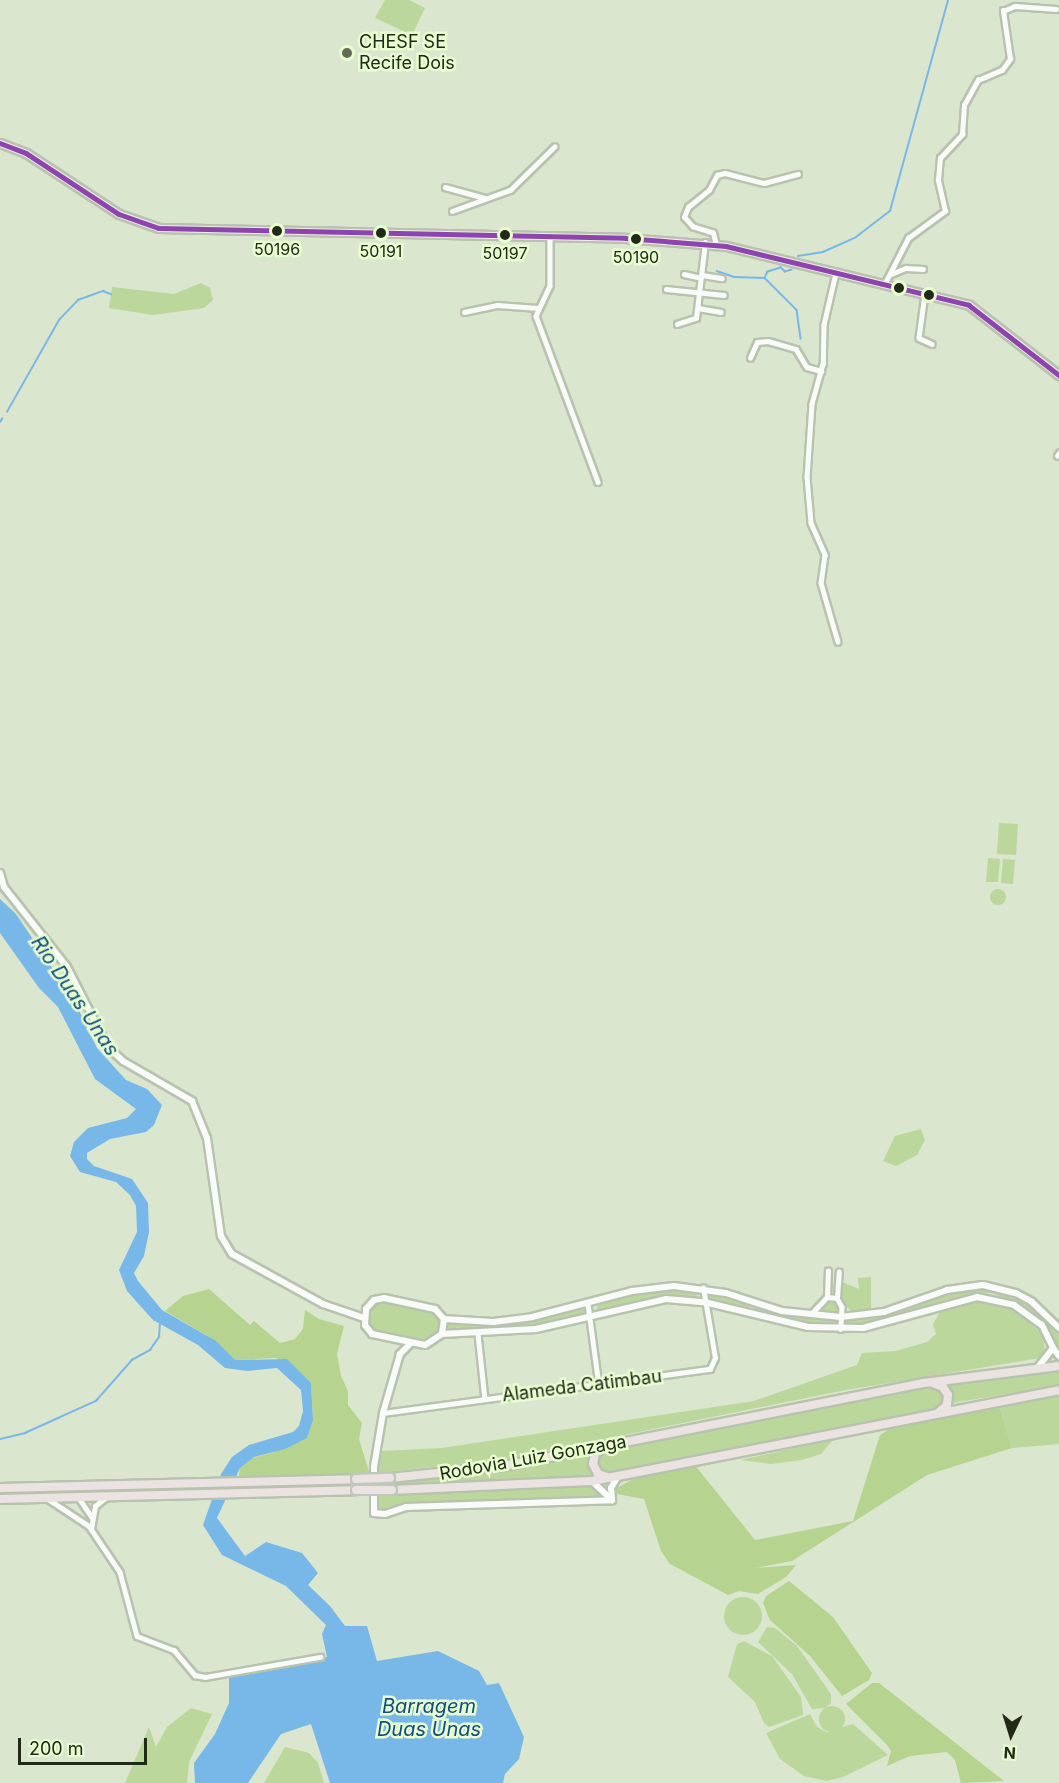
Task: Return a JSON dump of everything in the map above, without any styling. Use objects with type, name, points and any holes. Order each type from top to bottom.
[{"type":"highway","name":"Rodovia Luiz Gonzaga","points":[[0,1498],[206,1494],[255,1487],[472,1471],[924,1383],[1059,1366]]},
{"type":"highway","points":[[924,1383],[939,1384],[948,1395],[945,1409],[929,1415]]},
{"type":"highway","name":"Rodovia Luiz Gonzaga","points":[[0,1488],[206,1483],[255,1487],[392,1490],[592,1481],[1059,1390]]},
{"type":"highway","points":[[607,1446],[595,1453],[592,1464],[598,1474],[615,1476]]},
{"type":"main road","points":[[0,143],[26,153],[119,214],[159,228],[550,237],[716,244],[969,304],[1059,375]]},
{"type":"main road","points":[[0,873],[4,887],[68,967],[108,1047],[123,1061],[192,1101],[207,1138],[221,1236],[232,1254],[323,1304],[364,1318],[372,1334],[392,1340],[429,1344],[442,1334],[478,1334],[536,1329],[591,1317],[647,1301],[704,1302],[808,1327],[841,1329],[885,1324],[963,1298],[990,1298],[1030,1314],[1048,1333],[1053,1348],[1059,1356]]},
{"type":"main road","points":[[364,1318],[371,1302],[384,1298],[431,1306],[444,1319],[505,1321],[588,1304],[647,1288],[703,1288],[754,1303],[809,1315],[842,1317],[884,1312],[947,1290],[983,1285],[1016,1293],[1032,1302],[1059,1328]]},
{"type":"main road","points":[[442,1334],[444,1319]]},
{"type":"main road","points":[[392,1340],[400,1354]]},
{"type":"main road","points":[[411,1343],[400,1354],[383,1413],[374,1467],[372,1510],[378,1514],[406,1507],[612,1500]]},
{"type":"main road","points":[[1038,1367],[1053,1348]]},
{"type":"main road","points":[[612,1500],[611,1488],[615,1476]]},
{"type":"main road","points":[[592,1481],[604,1487],[612,1500]]},
{"type":"street","points":[[885,283],[908,237],[945,211],[938,166],[944,153],[962,134],[966,99],[982,76],[1008,66],[1003,11],[1015,6],[1056,9]]},
{"type":"street","points":[[452,211],[510,190],[554,147]]},
{"type":"street","points":[[716,244],[713,233],[691,226],[684,217],[688,207],[709,190],[717,175],[725,173],[764,183],[798,174]]},
{"type":"street","points":[[445,187],[485,198]]},
{"type":"street","points":[[550,237],[550,286],[537,308],[537,321],[568,410],[598,482]]},
{"type":"street","points":[[677,324],[693,322],[698,308],[705,243]]},
{"type":"street","points":[[890,274],[906,268],[923,269]]},
{"type":"street","points":[[836,273],[824,325],[821,371],[812,404],[807,477],[811,523],[825,555],[821,583],[838,642]]},
{"type":"street","points":[[684,274],[722,278]]},
{"type":"street","points":[[666,289],[724,295]]},
{"type":"street","points":[[925,292],[919,338],[932,344]]},
{"type":"street","points":[[464,312],[497,305],[537,308]]},
{"type":"street","points":[[698,308],[721,312]]},
{"type":"street","points":[[750,358],[755,344],[763,340],[796,349],[807,367],[821,371]]},
{"type":"street","points":[[809,1315],[827,1297],[828,1274],[838,1275],[837,1298],[842,1307],[841,1329]]},
{"type":"street","points":[[703,1288],[704,1302]]},
{"type":"street","points":[[827,1297],[837,1298]]},
{"type":"street","name":"Alameda Catimbau","points":[[383,1413],[599,1385],[714,1366],[704,1302]]},
{"type":"street","points":[[750,1314],[754,1303]]},
{"type":"street","points":[[588,1304],[599,1385]]},
{"type":"street","points":[[842,1307],[862,1315]]},
{"type":"street","points":[[884,1312],[885,1324]]},
{"type":"street","points":[[478,1334],[485,1399]]},
{"type":"street","points":[[86,1524],[96,1506],[109,1496]]},
{"type":"street","points":[[77,1497],[92,1516],[91,1529]]},
{"type":"street","points":[[46,1498],[91,1529],[124,1580],[137,1636],[174,1650],[195,1675],[205,1677],[320,1657]]},
{"type":"green space","points":[[385,0],[409,0],[425,8],[412,35],[375,18]]},
{"type":"green space","points":[[201,283],[210,288],[213,300],[204,308],[153,315],[109,308],[112,287],[174,294]]},
{"type":"green space","points":[[999,823],[1018,824],[1016,855],[997,854]]},
{"type":"green space","points":[[988,858],[1000,859],[998,882],[986,882]]},
{"type":"green space","points":[[1003,859],[1015,860],[1013,884],[1001,883]]},
{"type":"green space","points":[[995,889],[1001,889],[1006,897],[1004,903],[995,905],[990,900],[990,894]]},
{"type":"green space","points":[[921,1129],[925,1140],[917,1155],[896,1166],[883,1161],[895,1136]]},
{"type":"green space","points":[[871,1277],[871,1311],[852,1311],[843,1304],[840,1296],[842,1282],[859,1289],[858,1278]]},
{"type":"green space","points":[[983,1286],[1017,1293],[1059,1328],[1059,1349],[1044,1322],[1031,1310],[991,1293],[961,1296],[887,1317],[887,1313],[946,1293]]},
{"type":"green space","points":[[209,1289],[250,1325],[254,1321],[280,1343],[295,1339],[303,1329],[305,1310],[319,1319],[344,1326],[337,1354],[341,1376],[348,1391],[348,1405],[362,1423],[359,1439],[370,1475],[238,1480],[240,1468],[252,1458],[275,1452],[313,1420],[311,1383],[276,1358],[235,1360],[206,1335],[165,1311],[183,1296]]},
{"type":"green space","points":[[658,1289],[697,1289],[697,1296],[652,1297],[596,1312],[598,1304]]},
{"type":"green space","points":[[711,1293],[750,1304],[747,1311],[709,1300]]},
{"type":"green space","points":[[385,1299],[438,1311],[440,1333],[424,1342],[371,1331],[366,1323],[369,1306]]},
{"type":"green space","points":[[832,1300],[840,1312],[818,1312],[826,1301]]},
{"type":"green space","points":[[967,1302],[992,1302],[1011,1307],[1043,1335],[1045,1352],[1040,1358],[846,1390],[505,1459],[378,1473],[382,1451],[442,1448],[754,1401],[857,1365],[862,1353],[896,1351],[927,1342],[936,1334],[933,1324],[940,1312]]},
{"type":"green space","points":[[754,1308],[781,1315],[840,1319],[840,1325],[804,1325],[753,1312]]},
{"type":"green space","points":[[584,1309],[586,1316],[517,1330],[443,1332],[444,1322],[488,1325],[519,1323]]},
{"type":"green space","points":[[881,1315],[882,1322],[844,1326],[844,1319]]},
{"type":"green space","points":[[1059,1368],[1059,1385],[952,1403],[953,1392],[945,1381]]},
{"type":"green space","points":[[929,1384],[939,1386],[944,1394],[942,1404],[936,1408],[765,1449],[602,1476],[594,1460],[608,1445]]},
{"type":"green space","points":[[1059,1394],[1059,1444],[1012,1448],[1000,1408]]},
{"type":"green space","points":[[1000,1408],[1012,1448],[927,1475],[792,1561],[756,1568],[796,1565],[786,1577],[758,1594],[739,1591],[728,1595],[670,1564],[661,1551],[644,1499],[617,1494],[613,1490],[635,1478],[694,1464],[755,1540],[853,1521],[880,1435],[889,1429]]},
{"type":"green space","points":[[833,1440],[821,1454],[802,1460],[771,1464],[740,1460]]},
{"type":"green space","points":[[591,1453],[589,1469],[597,1478],[387,1488],[385,1479],[465,1475]]},
{"type":"green space","points":[[591,1486],[604,1495],[602,1498],[415,1505],[378,1511],[374,1507],[375,1492]]},
{"type":"green space","points":[[789,1581],[833,1617],[872,1673],[869,1680],[842,1696],[810,1656],[770,1620],[763,1603],[766,1596]]},
{"type":"green space","points":[[743,1597],[757,1602],[762,1616],[757,1630],[743,1635],[729,1630],[724,1616],[729,1602]]},
{"type":"green space","points":[[767,1627],[775,1628],[797,1646],[831,1694],[831,1703],[825,1708],[812,1709],[792,1674],[758,1642]]},
{"type":"green space","points":[[744,1641],[772,1656],[801,1697],[803,1715],[769,1727],[764,1723],[755,1702],[728,1677],[737,1644]]},
{"type":"green space","points":[[872,1683],[879,1683],[1004,1781],[961,1783],[955,1760],[947,1752],[910,1756],[887,1766],[891,1751],[846,1704]]},
{"type":"green space","points":[[832,1706],[841,1710],[845,1719],[841,1728],[832,1732],[823,1728],[819,1719],[823,1710]]},
{"type":"green space","points":[[191,1708],[212,1714],[189,1762],[187,1783],[125,1783],[149,1727],[156,1747],[167,1727]]},
{"type":"green space","points":[[810,1714],[817,1727],[827,1732],[853,1724],[888,1755],[843,1777],[826,1781],[804,1776],[780,1759],[766,1733]]},
{"type":"green space","points":[[285,1747],[309,1753],[318,1763],[324,1783],[264,1783]]},
{"type":"water","name":"Barragem Duas Unas","points":[[0,899],[16,914],[75,1002],[97,1048],[126,1080],[147,1089],[162,1105],[154,1125],[146,1132],[110,1139],[87,1153],[87,1159],[94,1166],[132,1179],[148,1203],[149,1232],[144,1256],[134,1273],[138,1281],[162,1310],[216,1341],[235,1360],[287,1359],[311,1383],[313,1420],[307,1438],[285,1449],[254,1457],[240,1468],[217,1518],[245,1556],[266,1542],[302,1553],[318,1573],[308,1585],[330,1606],[345,1626],[367,1626],[377,1661],[438,1651],[479,1671],[487,1685],[499,1683],[524,1737],[519,1759],[505,1774],[503,1783],[330,1783],[311,1724],[281,1734],[248,1783],[195,1783],[194,1763],[215,1734],[229,1703],[229,1677],[327,1657],[322,1634],[326,1625],[286,1586],[222,1555],[203,1525],[221,1474],[232,1457],[249,1445],[293,1432],[299,1426],[303,1411],[301,1390],[277,1368],[247,1371],[225,1368],[198,1345],[153,1320],[127,1291],[119,1270],[137,1232],[136,1206],[130,1195],[116,1182],[80,1172],[70,1156],[74,1142],[88,1128],[127,1118],[136,1109],[95,1079],[58,1007],[39,988],[0,933]]},
{"type":"waterway","points":[[798,256],[823,252],[856,237],[890,211],[948,0]]},
{"type":"waterway","points":[[792,270],[785,272],[781,268],[768,272],[765,278],[797,310],[801,339]]},
{"type":"waterway","points":[[717,271],[734,277],[765,278]]},
{"type":"waterway","points":[[7,412],[59,320],[78,300],[103,291],[111,294]]},
{"type":"waterway","points":[[0,1439],[25,1433],[96,1401],[132,1360],[150,1350],[159,1337],[160,1323]]},
{"type":"transit line","points":[[0,143],[26,153],[119,214],[159,228],[625,238],[726,246],[969,305],[1059,375]]},
{"type":"place","name":"CHESF SE Recife Dois","points":[[347,53]]},
{"type":"place","name":"50196","points":[[277,231]]},
{"type":"place","name":"50191","points":[[381,233]]},
{"type":"place","name":"50197","points":[[505,235]]},
{"type":"place","name":"50190","points":[[636,239]]},
{"type":"water label","name":"Rio Duas Unas","points":[[75,996]]}]
